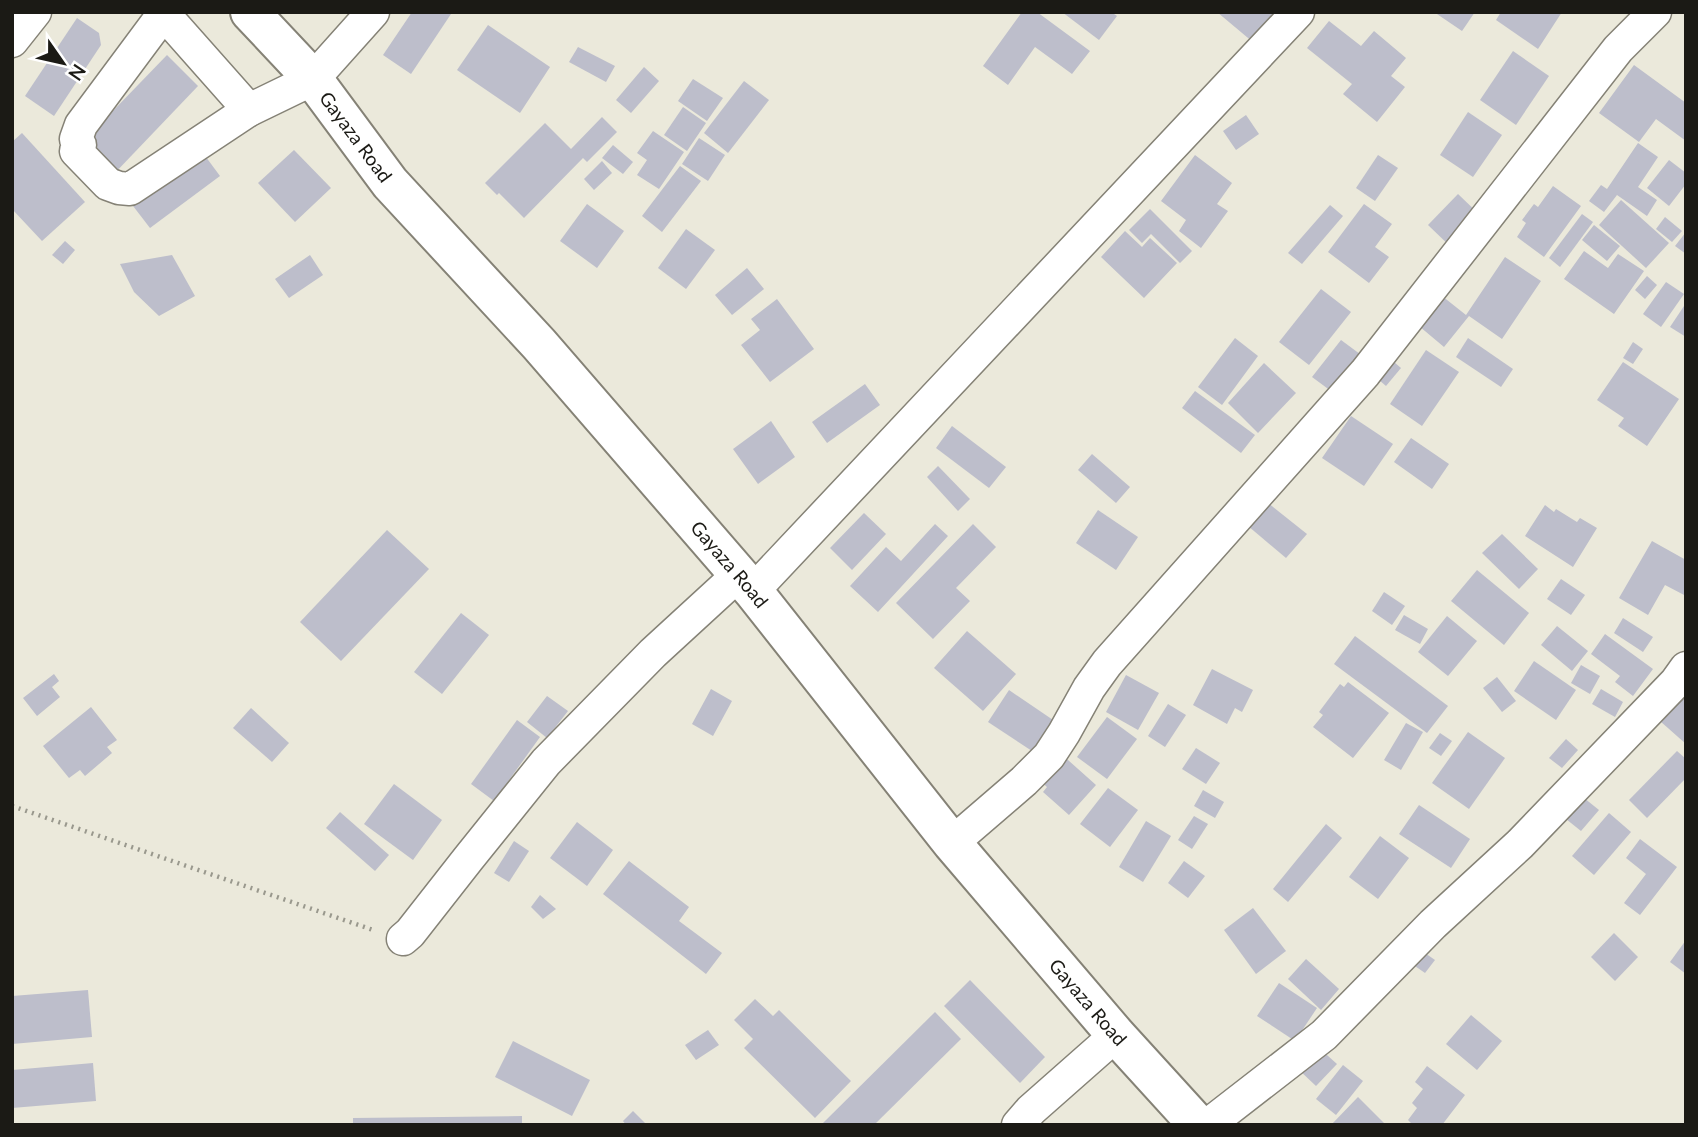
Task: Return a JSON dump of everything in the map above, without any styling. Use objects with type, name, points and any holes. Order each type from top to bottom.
[{"type":"main road","name":"Gayaza Road","points":[[250,12],[313,79],[390,183],[539,344],[745,583],[952,842],[1116,1035],[1198,1125]]},
{"type":"street","points":[[12,41],[35,12]]},
{"type":"street","points":[[249,110],[164,13],[81,125],[76,139],[80,145],[76,151],[108,184],[130,189],[249,110],[313,79],[373,12]]},
{"type":"street","points":[[403,939],[411,933],[546,762],[653,653],[745,583],[1298,12]]},
{"type":"street","points":[[952,842],[1024,781],[1049,756],[1107,663],[1365,373],[1618,49],[1656,12]]},
{"type":"street","points":[[1208,1125],[1324,1035],[1433,924],[1520,844],[1676,682],[1686,668]]},
{"type":"street","points":[[1018,1125],[1031,1110],[1116,1035]]},
{"type":"path","points":[[12,806],[403,939]]},
{"type":"building","points":[[412,12],[451,14],[411,74],[383,55]]},
{"type":"building","points":[[1022,12],[1037,12],[1090,51],[1072,74],[1035,47],[1008,85],[983,66]]},
{"type":"building","points":[[1062,12],[1111,12],[1117,16],[1099,40]]},
{"type":"building","points":[[1217,12],[1279,12],[1254,43]]},
{"type":"building","points":[[1434,12],[1475,12],[1462,31]]},
{"type":"building","points":[[1501,12],[1562,12],[1538,49],[1496,20]]},
{"type":"building","points":[[77,18],[99,33],[101,45],[54,116],[25,96]]},
{"type":"building","points":[[1329,21],[1361,46],[1374,31],[1406,58],[1391,76],[1405,87],[1377,122],[1343,94],[1352,84],[1307,48]]},
{"type":"building","points":[[488,25],[550,67],[520,113],[457,70]]},
{"type":"building","points":[[578,47],[615,66],[606,82],[569,62]]},
{"type":"building","points":[[1513,51],[1549,76],[1516,125],[1480,100]]},
{"type":"building","points":[[167,55],[198,86],[112,176],[80,145]]},
{"type":"building","points":[[1634,65],[1686,103],[1686,141],[1656,119],[1639,142],[1599,113]]},
{"type":"building","points":[[644,67],[659,81],[631,113],[616,100]]},
{"type":"building","points":[[693,79],[723,98],[707,121],[678,101]]},
{"type":"building","points":[[744,81],[769,100],[728,153],[704,133]]},
{"type":"building","points":[[683,107],[706,123],[687,151],[664,135]]},
{"type":"building","points":[[1468,112],[1502,135],[1473,177],[1440,155]]},
{"type":"building","points":[[1246,115],[1259,134],[1236,150],[1223,131]]},
{"type":"building","points":[[602,117],[617,132],[587,162],[583,158],[524,218],[485,183],[545,123],[571,149]]},
{"type":"building","points":[[653,131],[684,152],[659,189],[637,175],[647,160],[637,153]]},
{"type":"building","points":[[22,133],[85,202],[42,241],[12,209],[12,142]]},
{"type":"building","points":[[699,138],[725,155],[708,181],[682,164]]},
{"type":"building","points":[[1638,143],[1658,157],[1638,187],[1657,200],[1647,216],[1617,195],[1604,212],[1589,201],[1601,185],[1607,189]]},
{"type":"building","points":[[613,145],[633,162],[623,174],[602,158]]},
{"type":"building","points":[[200,149],[220,176],[150,228],[130,202]]},
{"type":"building","points":[[294,150],[331,188],[295,222],[258,183]]},
{"type":"building","points":[[1195,155],[1232,183],[1217,204],[1228,211],[1201,248],[1179,231],[1186,220],[1161,201]]},
{"type":"building","points":[[1378,155],[1398,168],[1375,201],[1356,188]]},
{"type":"building","points":[[1669,160],[1686,173],[1686,184],[1669,206],[1647,188]]},
{"type":"building","points":[[602,161],[612,173],[594,190],[584,179]]},
{"type":"building","points":[[680,166],[701,181],[662,232],[642,216]]},
{"type":"building","points":[[1553,186],[1581,206],[1544,257],[1517,237],[1526,223],[1522,220],[1534,204],[1538,207]]},
{"type":"building","points":[[1458,194],[1483,218],[1453,249],[1428,225]]},
{"type":"building","points":[[1621,200],[1669,243],[1646,268],[1599,225]]},
{"type":"building","points":[[587,204],[624,231],[597,268],[560,241]]},
{"type":"building","points":[[1364,204],[1392,224],[1375,247],[1389,257],[1369,283],[1328,252]]},
{"type":"building","points":[[1330,205],[1343,216],[1302,264],[1288,253]]},
{"type":"building","points":[[1150,209],[1192,251],[1180,263],[1151,234],[1142,243],[1129,230]]},
{"type":"building","points":[[1582,214],[1593,222],[1560,267],[1549,258]]},
{"type":"building","points":[[1665,217],[1682,231],[1672,242],[1656,229]]},
{"type":"building","points":[[1594,225],[1620,246],[1607,261],[1582,240]]},
{"type":"building","points":[[686,229],[715,250],[686,289],[658,268]]},
{"type":"building","points":[[1125,231],[1142,247],[1150,238],[1177,263],[1144,298],[1101,257]]},
{"type":"building","points":[[1686,232],[1686,254],[1675,246]]},
{"type":"building","points":[[65,241],[75,250],[63,264],[52,255]]},
{"type":"building","points":[[1584,251],[1608,268],[1618,254],[1644,271],[1614,314],[1564,279]]},
{"type":"building","points":[[172,255],[195,296],[159,316],[134,292],[120,264]]},
{"type":"building","points":[[310,255],[323,275],[289,298],[275,279]]},
{"type":"building","points":[[1505,257],[1541,281],[1502,339],[1469,316],[1444,347],[1413,321],[1437,292],[1466,315]]},
{"type":"building","points":[[747,268],[764,289],[732,315],[715,295]]},
{"type":"building","points":[[1647,276],[1657,285],[1645,299],[1635,290]]},
{"type":"building","points":[[1666,282],[1684,294],[1661,327],[1643,314]]},
{"type":"building","points":[[1321,289],[1351,312],[1309,365],[1279,342]]},
{"type":"building","points":[[777,299],[814,349],[770,382],[741,345],[760,330],[751,319]]},
{"type":"building","points":[[1686,303],[1686,337],[1670,327]]},
{"type":"building","points":[[1235,338],[1258,356],[1222,405],[1198,387]]},
{"type":"building","points":[[1468,338],[1513,369],[1501,387],[1456,357]]},
{"type":"building","points":[[1341,340],[1364,357],[1335,394],[1312,377]]},
{"type":"building","points":[[1633,342],[1643,349],[1633,364],[1623,358]]},
{"type":"building","points":[[1426,350],[1459,372],[1422,426],[1390,404]]},
{"type":"building","points":[[1387,356],[1401,368],[1386,386],[1372,374]]},
{"type":"building","points":[[1623,362],[1679,399],[1647,446],[1618,426],[1624,418],[1597,400]]},
{"type":"building","points":[[1264,363],[1296,393],[1258,433],[1228,403]]},
{"type":"building","points":[[865,384],[880,405],[827,443],[812,422]]},
{"type":"building","points":[[1195,391],[1255,435],[1241,453],[1182,408]]},
{"type":"building","points":[[1351,416],[1393,444],[1364,486],[1322,458]]},
{"type":"building","points":[[771,421],[795,457],[758,484],[733,449]]},
{"type":"building","points":[[952,426],[1006,467],[989,488],[936,448]]},
{"type":"building","points":[[1411,438],[1449,464],[1432,489],[1394,462]]},
{"type":"building","points":[[1092,454],[1130,487],[1116,503],[1078,470]]},
{"type":"building","points":[[938,466],[970,499],[958,511],[927,477]]},
{"type":"building","points":[[1268,503],[1307,534],[1286,558],[1248,526]]},
{"type":"building","points":[[1545,505],[1554,512],[1556,509],[1577,522],[1580,518],[1597,528],[1573,567],[1525,536]]},
{"type":"building","points":[[1098,510],[1138,537],[1116,570],[1076,543]]},
{"type":"building","points":[[864,513],[886,534],[852,570],[830,548]]},
{"type":"building","points":[[935,524],[948,536],[878,612],[850,586],[886,547],[901,561]]},
{"type":"building","points":[[973,524],[996,547],[956,588],[970,601],[933,639],[896,603]]},
{"type":"building","points":[[387,530],[429,569],[341,661],[300,622]]},
{"type":"building","points":[[1502,534],[1538,569],[1519,589],[1482,553]]},
{"type":"building","points":[[1652,541],[1686,560],[1686,596],[1665,585],[1648,615],[1619,598]]},
{"type":"building","points":[[1477,570],[1529,613],[1504,645],[1451,601]]},
{"type":"building","points":[[1561,579],[1585,595],[1571,615],[1547,599]]},
{"type":"building","points":[[1384,592],[1405,606],[1392,625],[1372,611]]},
{"type":"building","points":[[461,613],[489,635],[442,694],[414,672]]},
{"type":"building","points":[[1404,615],[1428,629],[1420,644],[1395,630]]},
{"type":"building","points":[[1447,616],[1477,641],[1448,676],[1418,652]]},
{"type":"building","points":[[1623,618],[1653,637],[1643,652],[1614,633]]},
{"type":"building","points":[[1557,626],[1588,651],[1572,671],[1541,645]]},
{"type":"building","points":[[967,631],[1016,674],[983,711],[934,668]]},
{"type":"building","points":[[1605,634],[1653,669],[1633,696],[1615,682],[1620,676],[1591,654]]},
{"type":"building","points":[[1355,636],[1448,706],[1427,733],[1334,664]]},
{"type":"building","points":[[1534,661],[1576,690],[1556,720],[1514,691]]},
{"type":"building","points":[[1581,665],[1600,676],[1590,694],[1571,683]]},
{"type":"building","points":[[1212,669],[1253,690],[1242,712],[1235,708],[1227,724],[1193,705]]},
{"type":"building","points":[[54,674],[59,681],[52,687],[60,697],[37,716],[23,698]]},
{"type":"building","points":[[1126,675],[1159,693],[1138,730],[1106,712]]},
{"type":"building","points":[[1497,677],[1516,701],[1502,712],[1483,688]]},
{"type":"building","points":[[1348,682],[1389,713],[1353,758],[1313,727],[1323,715],[1319,712],[1340,684],[1344,687]]},
{"type":"building","points":[[711,689],[732,701],[713,736],[692,724]]},
{"type":"building","points":[[1601,689],[1623,702],[1615,717],[1592,704]]},
{"type":"building","points":[[1009,690],[1056,722],[1035,753],[988,722]]},
{"type":"building","points":[[1686,691],[1686,744],[1660,721]]},
{"type":"building","points":[[547,696],[568,711],[547,738],[527,722]]},
{"type":"building","points":[[1168,704],[1186,715],[1165,747],[1148,736]]},
{"type":"building","points":[[91,707],[117,740],[107,747],[112,753],[85,776],[80,770],[69,778],[43,746]]},
{"type":"building","points":[[251,708],[289,743],[272,762],[233,728]]},
{"type":"building","points":[[1107,717],[1137,739],[1107,779],[1077,757]]},
{"type":"building","points":[[517,720],[540,737],[494,801],[471,784]]},
{"type":"building","points":[[1406,723],[1423,732],[1401,770],[1384,760]]},
{"type":"building","points":[[1468,732],[1505,758],[1469,809],[1432,783]]},
{"type":"building","points":[[1440,733],[1452,741],[1441,756],[1429,748]]},
{"type":"building","points":[[1566,739],[1578,750],[1562,768],[1549,758]]},
{"type":"building","points":[[1196,748],[1220,763],[1206,784],[1182,769]]},
{"type":"building","points":[[1677,751],[1686,759],[1686,778],[1647,818],[1629,800]]},
{"type":"building","points":[[1059,752],[1096,785],[1069,815],[1043,792],[1047,787],[1037,778]]},
{"type":"building","points":[[394,784],[442,820],[413,860],[364,824]]},
{"type":"building","points":[[1108,788],[1138,810],[1110,847],[1080,824]]},
{"type":"building","points":[[1203,790],[1224,802],[1215,818],[1194,806]]},
{"type":"building","points":[[1584,798],[1599,810],[1581,831],[1566,819]]},
{"type":"building","points":[[1419,805],[1470,839],[1451,868],[1399,834]]},
{"type":"building","points":[[340,812],[389,855],[375,871],[326,828]]},
{"type":"building","points":[[1609,813],[1631,832],[1594,875],[1572,856]]},
{"type":"building","points":[[1194,816],[1208,824],[1192,849],[1178,840]]},
{"type":"building","points":[[1146,821],[1171,836],[1143,882],[1119,867]]},
{"type":"building","points":[[577,822],[613,850],[587,886],[550,858]]},
{"type":"building","points":[[1326,824],[1342,838],[1288,902],[1273,889]]},
{"type":"building","points":[[1380,836],[1409,858],[1378,899],[1349,877]]},
{"type":"building","points":[[1640,839],[1677,867],[1640,915],[1624,903],[1646,874],[1626,858]]},
{"type":"building","points":[[514,841],[529,851],[509,882],[494,873]]},
{"type":"building","points":[[629,861],[689,907],[679,921],[722,953],[706,974],[603,894]]},
{"type":"building","points":[[1184,861],[1205,876],[1188,898],[1168,883]]},
{"type":"building","points":[[540,895],[556,909],[543,919],[531,907]]},
{"type":"building","points":[[1253,908],[1286,951],[1256,974],[1224,930]]},
{"type":"building","points":[[1614,933],[1638,957],[1615,981],[1591,957]]},
{"type":"building","points":[[1686,940],[1686,974],[1670,962]]},
{"type":"building","points":[[1422,951],[1435,960],[1425,973],[1412,964]]},
{"type":"building","points":[[1306,959],[1339,989],[1321,1010],[1288,979]]},
{"type":"building","points":[[970,980],[1045,1057],[1020,1083],[944,1006]]},
{"type":"building","points":[[1279,983],[1317,1008],[1295,1041],[1257,1016]]},
{"type":"building","points":[[88,990],[92,1037],[12,1044],[12,996]]},
{"type":"building","points":[[755,999],[773,1016],[779,1010],[851,1081],[815,1118],[744,1048],[753,1039],[734,1020]]},
{"type":"building","points":[[935,1012],[961,1039],[874,1125],[821,1125]]},
{"type":"building","points":[[1471,1015],[1502,1041],[1477,1070],[1446,1044]]},
{"type":"building","points":[[708,1030],[719,1045],[696,1060],[685,1045]]},
{"type":"building","points":[[513,1041],[590,1080],[572,1116],[495,1077]]},
{"type":"building","points":[[1318,1047],[1337,1064],[1316,1086],[1298,1069]]},
{"type":"building","points":[[93,1063],[96,1101],[12,1108],[12,1070]]},
{"type":"building","points":[[1343,1065],[1363,1081],[1336,1115],[1316,1099]]},
{"type":"building","points":[[1427,1066],[1465,1095],[1442,1125],[1413,1125],[1408,1120],[1417,1108],[1412,1103],[1423,1089],[1415,1082]]},
{"type":"building","points":[[1358,1097],[1386,1125],[1331,1125]]},
{"type":"building","points":[[633,1111],[647,1125],[626,1125],[623,1121]]},
{"type":"building","points":[[522,1116],[522,1125],[353,1125],[353,1118]]}]
